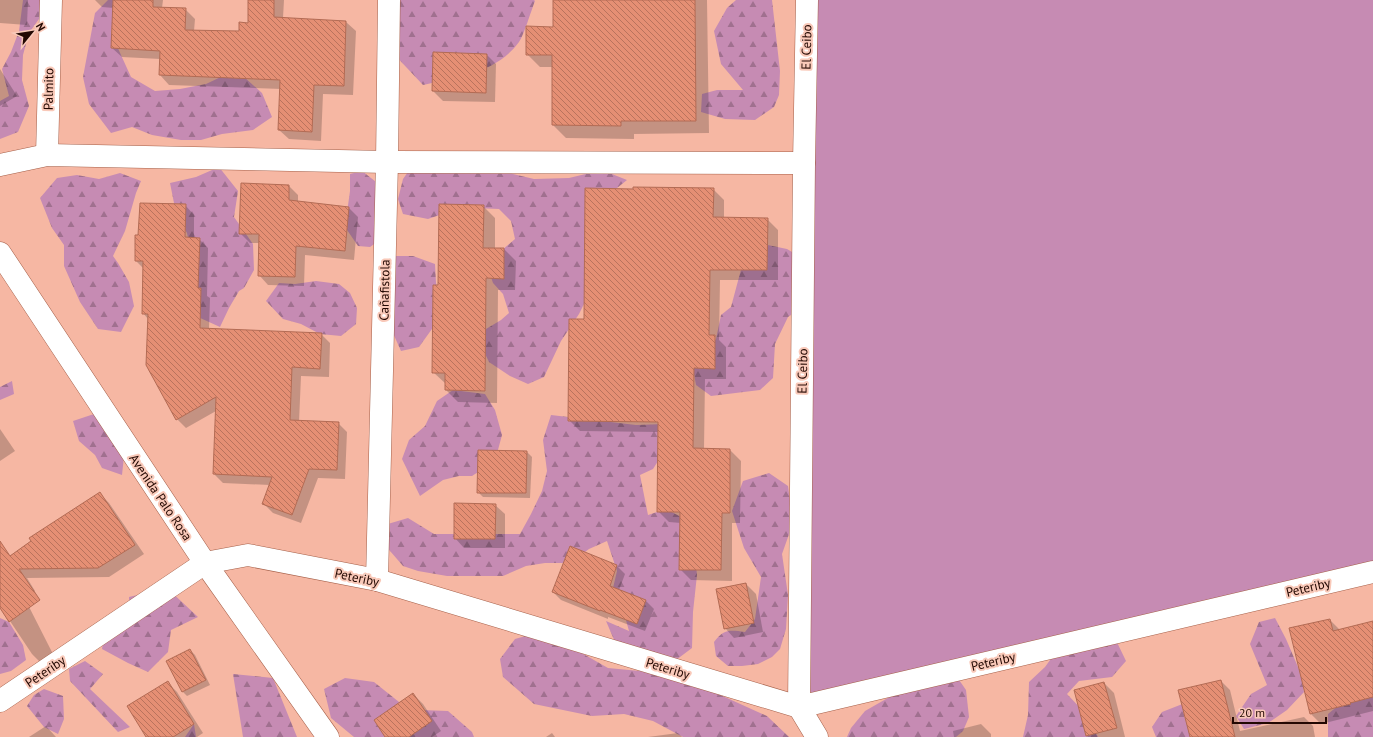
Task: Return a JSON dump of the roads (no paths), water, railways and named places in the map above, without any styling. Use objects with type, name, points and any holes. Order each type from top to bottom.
[{"type":"street","name":"Palmito","points":[[46,155],[50,0]]},
{"type":"street","name":"Cañafistola","points":[[377,580],[387,162],[389,0]]},
{"type":"street","name":"El Ceibo","points":[[799,707],[807,0]]},
{"type":"street","points":[[0,164],[46,155],[387,162],[804,163]]},
{"type":"street","name":"Avenida Palo Rosa","points":[[0,253],[205,563],[328,737]]},
{"type":"street","name":"Peteriby","points":[[0,701],[205,563],[248,555],[377,580],[799,707],[1373,572]]},
{"type":"street","points":[[799,707],[817,737]]}]
